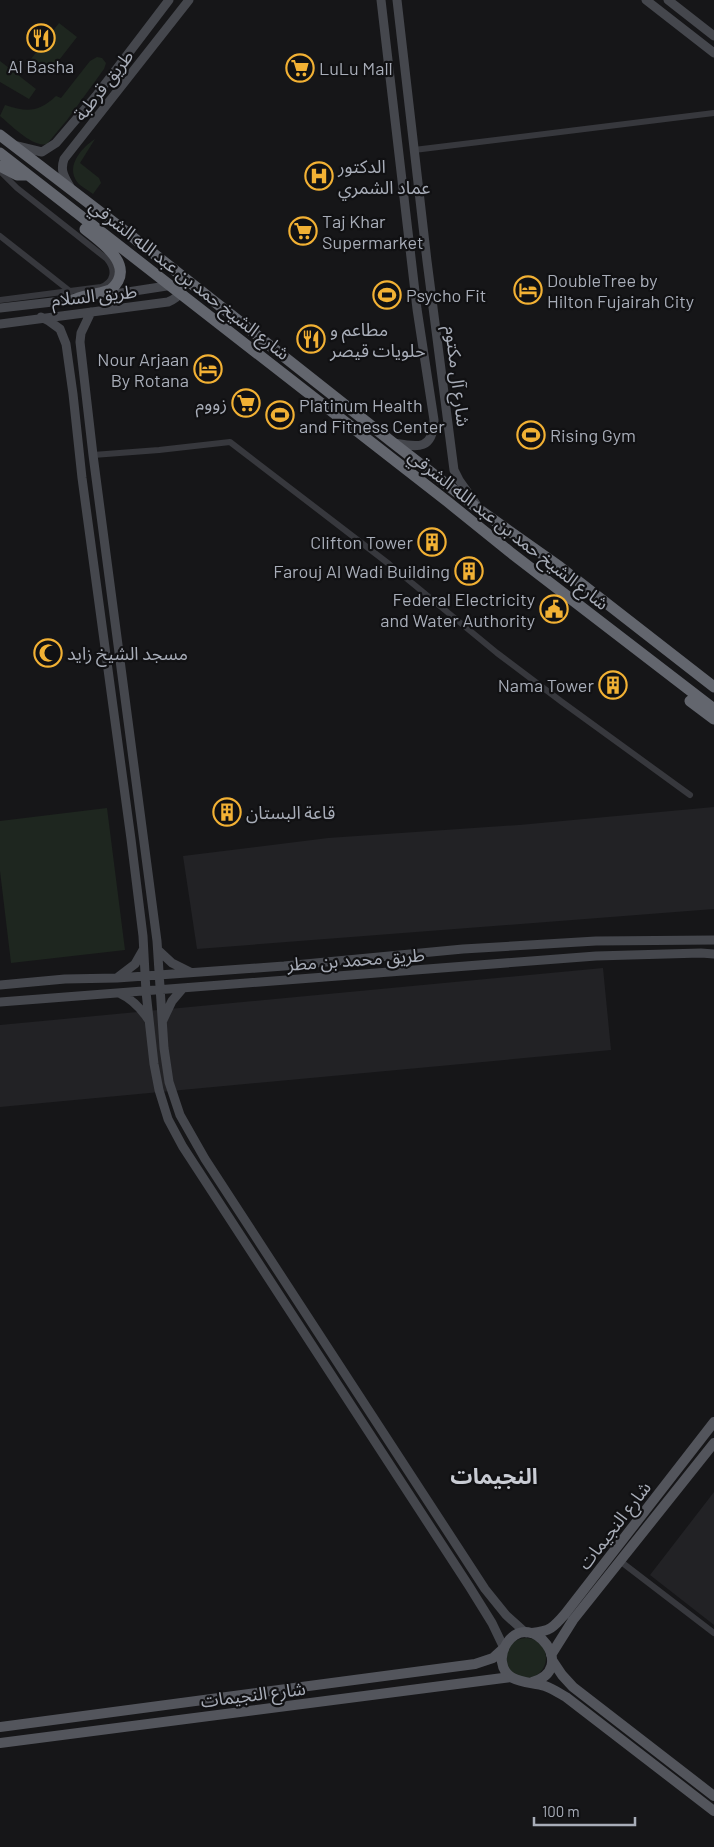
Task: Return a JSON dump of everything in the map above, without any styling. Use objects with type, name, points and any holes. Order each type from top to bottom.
[{"type":"highway","points":[[0,128],[15,146]]},
{"type":"highway","name":"شارع الشيخ حمد بن عبد الله الشرقي","points":[[0,135],[168,265],[193,304],[610,631],[714,709]]},
{"type":"highway","name":"شارع الشيخ حمد بن عبد الله الشرقي","points":[[0,153],[170,286],[181,284],[196,287],[480,511],[560,568],[714,687]]},
{"type":"highway","points":[[1,169],[17,175],[29,176]]},
{"type":"highway","points":[[46,188],[68,213],[112,252],[120,268],[120,278],[108,291],[72,296]]},
{"type":"highway","points":[[64,203],[92,218],[164,275],[169,273],[168,265]]},
{"type":"highway","points":[[193,304],[190,298],[194,294],[272,352],[284,358]]},
{"type":"highway","points":[[610,631],[621,645],[714,719]]},
{"type":"highway","points":[[654,640],[714,679]]},
{"type":"main road","name":"شارع النجيمات","points":[[529,1633],[546,1632],[554,1627],[566,1614],[714,1422]]},
{"type":"main road","name":"شارع النجيمات","points":[[552,1657],[573,1620],[714,1443]]},
{"type":"main road","points":[[714,1796],[573,1687],[562,1675],[552,1657],[549,1646],[543,1639],[529,1633],[515,1636],[508,1641],[502,1655],[503,1666],[511,1677],[521,1682],[532,1682],[548,1687],[566,1697],[714,1811]]},
{"type":"main road","name":"شارع النجيمات","points":[[0,1726],[475,1664],[493,1658],[504,1648]]},
{"type":"main road","points":[[532,1682],[544,1676],[549,1669],[552,1657]]},
{"type":"main road","name":"شارع النجيمات","points":[[0,1743],[511,1677]]},
{"type":"street","name":"طريق قرطبة","points":[[15,146],[42,152],[50,148],[96,96],[169,0]]},
{"type":"street","name":"طريق قرطبة","points":[[74,193],[63,175],[64,159],[189,0]]},
{"type":"street","name":"شارع آل مكتوم","points":[[381,0],[417,309],[432,403],[434,428],[428,441],[416,447],[392,442]]},
{"type":"street","name":"شارع آل مكتوم","points":[[398,0],[410,117],[454,470],[480,511]]},
{"type":"street","points":[[646,0],[714,53]]},
{"type":"street","points":[[668,0],[714,36]]},
{"type":"street","points":[[386,42],[391,38],[397,42],[402,93],[410,117]]},
{"type":"street","points":[[96,96],[108,105]]},
{"type":"street","points":[[414,150],[714,113]]},
{"type":"street","points":[[0,300],[72,296],[106,285],[113,274],[110,263],[18,188],[1,169]]},
{"type":"street","points":[[0,236],[58,282],[72,296]]},
{"type":"street","name":"طريق السلام","points":[[0,324],[41,317],[163,303],[176,298],[181,284]]},
{"type":"street","name":"طريق السلام","points":[[0,308],[72,296],[170,286]]},
{"type":"street","points":[[91,312],[81,333],[80,342],[86,401],[158,950],[162,1022],[169,1082],[180,1115],[205,1159],[485,1589],[506,1615],[529,1633]]},
{"type":"street","points":[[41,317],[54,325],[64,336],[74,398],[82,478],[144,950],[146,992],[159,1090],[168,1119],[183,1147],[464,1578],[492,1623],[504,1648]]},
{"type":"street","points":[[74,398],[79,392],[84,395],[86,401]]},
{"type":"street","points":[[432,403],[439,411],[446,408]]},
{"type":"street","points":[[93,455],[230,442],[389,564],[497,653],[690,795]]},
{"type":"street","points":[[94,564],[100,569],[108,568]]},
{"type":"street","points":[[110,680],[113,677],[117,677],[124,689]]},
{"type":"street","points":[[131,843],[138,852],[144,848]]},
{"type":"street","name":"طريق محمد بن مطر","points":[[0,985],[65,978],[145,976],[463,949],[596,941],[714,940]]},
{"type":"street","points":[[117,978],[135,964],[144,950]]},
{"type":"street","points":[[158,950],[172,963],[190,972]]},
{"type":"street","name":"طريق محمد بن مطر","points":[[0,1002],[596,956],[714,954]]},
{"type":"street","points":[[162,1022],[172,1001],[183,988]]},
{"type":"street","points":[[119,993],[139,1006],[150,1022]]},
{"type":"street","points":[[620,1561],[714,1633]]},
{"type":"shaded area","points":[[59,23],[77,37],[49,73],[31,59]]},
{"type":"shaded area","points":[[97,57],[102,58],[106,63],[104,69],[47,144],[35,143],[0,116],[5,105],[32,110],[44,106],[56,96],[61,98],[90,61]]},
{"type":"shaded area","points":[[0,61],[36,89],[29,99],[0,82]]},
{"type":"shaded area","points":[[95,139],[80,163],[99,178],[101,183],[93,194],[80,185],[75,179],[73,172],[76,159],[80,153]]},
{"type":"shaded area","points":[[714,807],[714,909],[197,949],[183,856],[328,838],[519,825]]},
{"type":"shaded area","points":[[107,808],[125,950],[11,963],[0,871],[0,821]]},
{"type":"shaded area","points":[[603,968],[611,1050],[0,1107],[0,1025]]},
{"type":"shaded area","points":[[714,1492],[714,1625],[650,1575]]},
{"type":"shaded area","points":[[530,1638],[537,1641],[543,1647],[546,1658],[545,1666],[537,1675],[530,1678],[522,1678],[515,1675],[507,1666],[506,1654],[509,1647],[518,1639]]},
{"type":"place","name":"Al Basha","points":[[41,38]]},
{"type":"place","name":"LuLu Mall","points":[[300,68]]},
{"type":"place","name":"الدكتور عماد الشمري","points":[[319,176]]},
{"type":"place","name":"Taj Khar Supermarket","points":[[303,231]]},
{"type":"place","name":"DoubleTree by Hilton Fujairah City","points":[[528,290]]},
{"type":"place","name":"Psycho Fit","points":[[387,295]]},
{"type":"place","name":"مطاعم و حلويات قيصر","points":[[311,339]]},
{"type":"place","name":"Nour Arjaan By Rotana","points":[[208,369]]},
{"type":"place","name":"زووم","points":[[246,403]]},
{"type":"place","name":"Platinum Health and Fitness Center","points":[[280,415]]},
{"type":"place","name":"Rising Gym","points":[[531,435]]},
{"type":"place","name":"Clifton Tower","points":[[432,542]]},
{"type":"place","name":"Farouj Al Wadi Building","points":[[469,571]]},
{"type":"place","name":"Federal Electricity and Water Authority","points":[[554,609]]},
{"type":"place","name":"مسجد الشيخ زايد","points":[[48,653]]},
{"type":"place","name":"Nama Tower","points":[[613,685]]},
{"type":"place","name":"قاعة البستان","points":[[227,812]]},
{"type":"district","name":"النجيمات","points":[[494,1475]]}]
